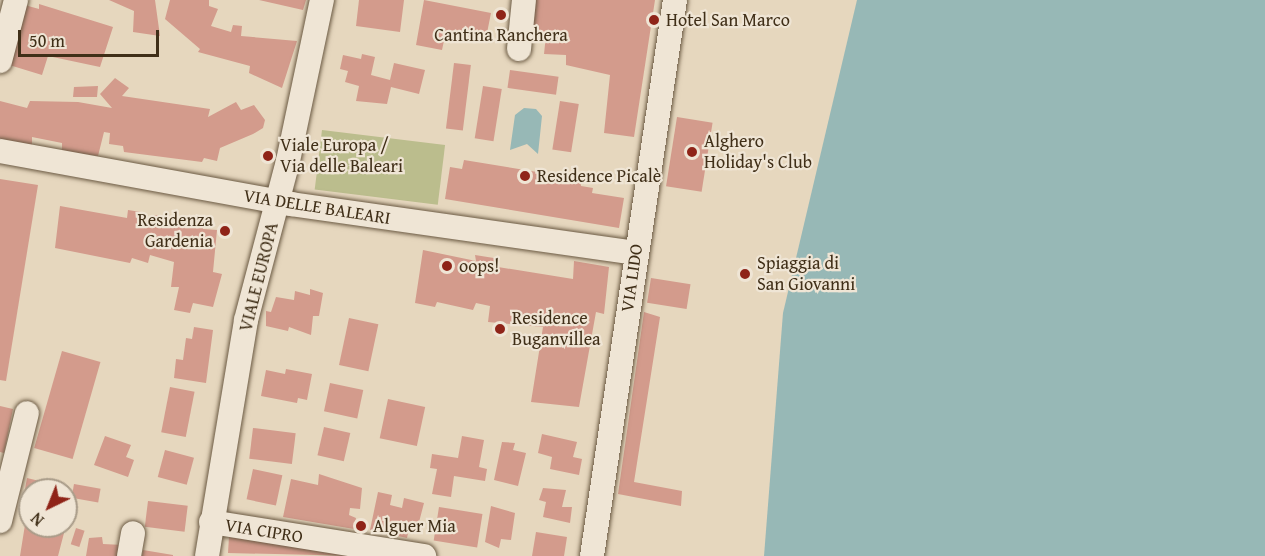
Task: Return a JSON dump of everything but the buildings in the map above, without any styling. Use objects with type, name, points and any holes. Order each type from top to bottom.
[{"type":"street","points":[[0,61],[16,0]]},
{"type":"street","name":"VIALE EUROPA","points":[[207,556],[246,320],[278,202],[322,0]]},
{"type":"street","points":[[519,49],[524,0]]},
{"type":"street","name":"VIA LIDO","points":[[592,556],[675,0]]},
{"type":"street","name":"VIA DELLE BALEARI","points":[[0,151],[278,202],[636,253]]},
{"type":"street","points":[[0,521],[27,413]]},
{"type":"street","name":"VIA CIPRO","points":[[211,522],[424,556]]},
{"type":"green space","points":[[322,130],[445,145],[438,205],[315,190]]},
{"type":"water","points":[[857,0],[1265,0],[1265,556],[764,556],[783,313]]},
{"type":"water","points":[[524,108],[536,109],[542,116],[538,154],[527,144],[510,150],[515,115]]},
{"type":"place","name":"Cantina Ranchera","points":[[501,15]]},
{"type":"place","name":"Hotel San Marco","points":[[654,20]]},
{"type":"place","name":"Alghero Holiday's Club","points":[[692,152]]},
{"type":"place","name":"Viale Europa / Via delle Baleari","points":[[268,156]]},
{"type":"place","name":"Residence Picalè","points":[[525,176]]},
{"type":"place","name":"Residenza Gardenia","points":[[225,231]]},
{"type":"place","name":"oops!","points":[[447,266]]},
{"type":"place","name":"Spiaggia di San Giovanni","points":[[745,274]]},
{"type":"place","name":"Residence Buganvillea","points":[[500,329]]},
{"type":"place","name":"Alguer Mia","points":[[361,526]]}]
